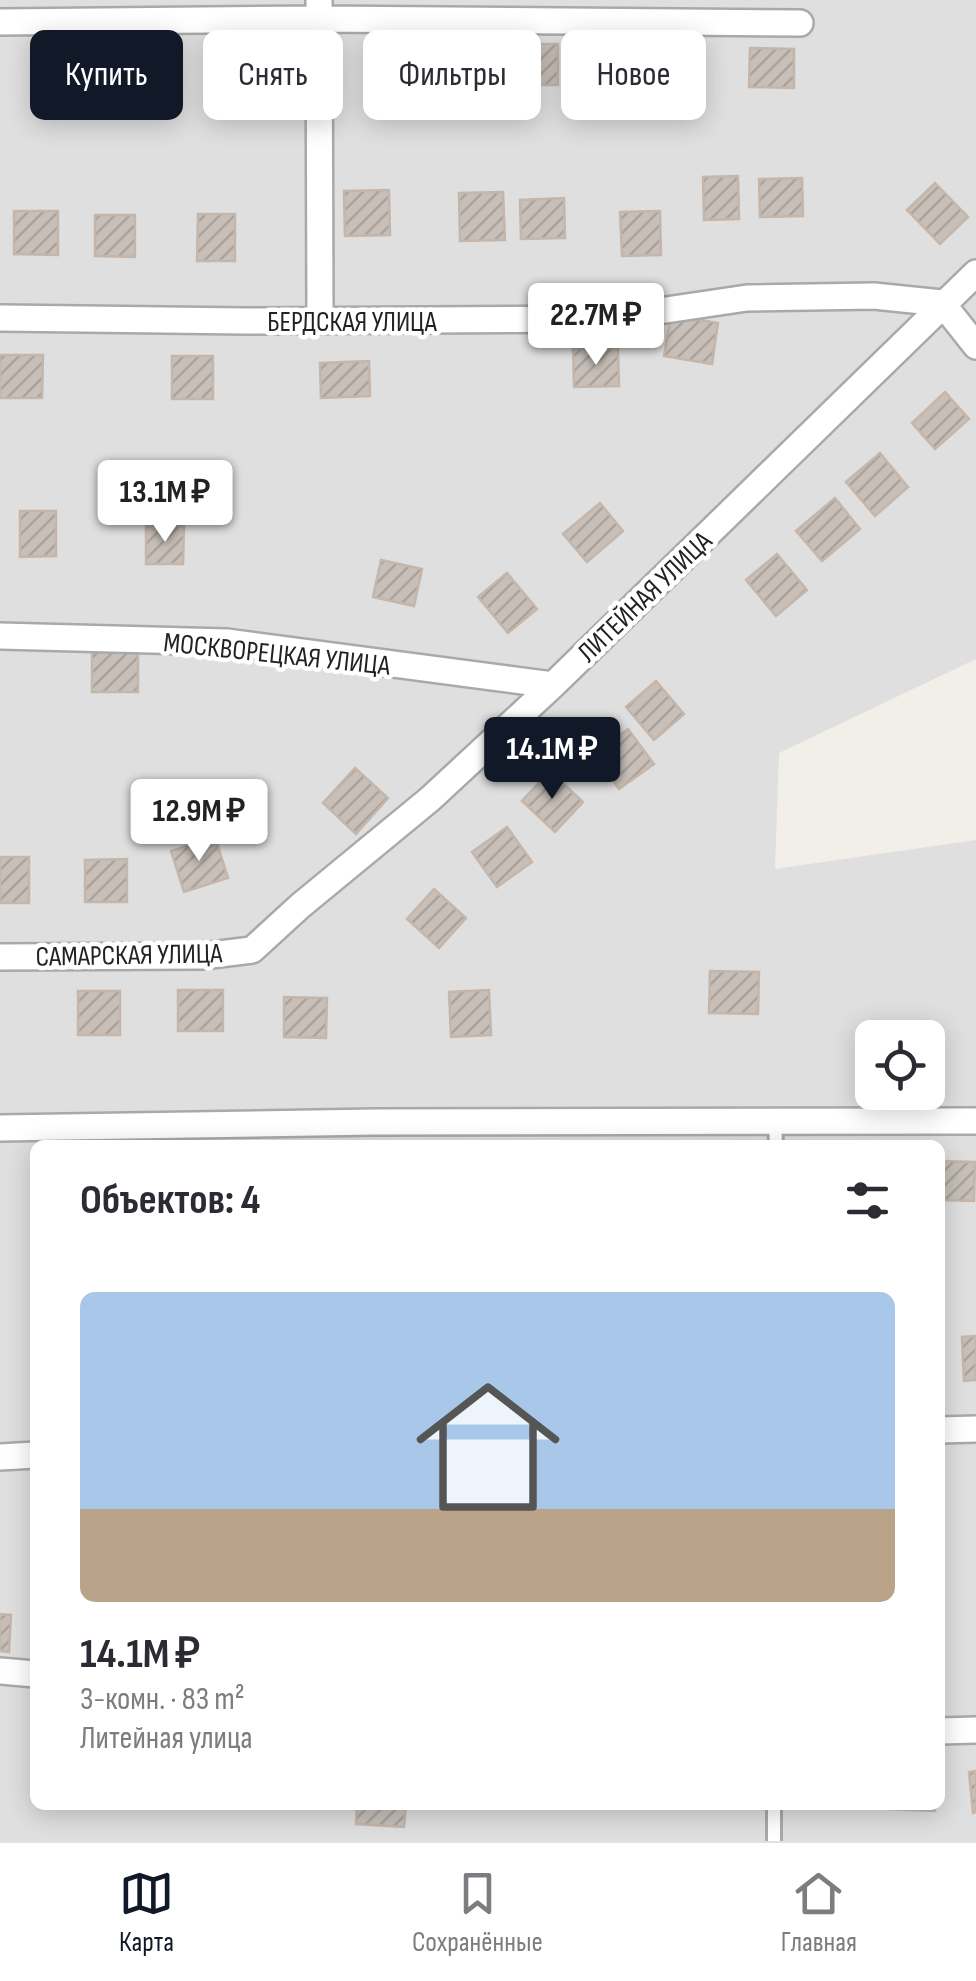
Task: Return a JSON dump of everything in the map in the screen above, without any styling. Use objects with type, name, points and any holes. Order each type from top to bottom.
[{"type":"street","points":[[319,9],[320,321]]},
{"type":"street","points":[[0,22],[319,9],[800,23]]},
{"type":"street","name":"ЛИТЕЙНАЯ УЛИЦА","points":[[300,906],[430,799],[553,685],[976,273]]},
{"type":"street","name":"БЕРДСКАЯ УЛИЦА","points":[[0,318],[605,319],[746,298],[874,296],[942,303]]},
{"type":"street","points":[[942,303],[976,346]]},
{"type":"street","name":"МОСКВОРЕЦКАЯ УЛИЦА","points":[[0,636],[228,642],[553,685]]},
{"type":"street","name":"САМАРСКАЯ УЛИЦА","points":[[0,957],[202,956],[252,950],[300,906]]},
{"type":"street","points":[[0,1128],[374,1122],[776,1134],[976,1121]]},
{"type":"street","points":[[945,1430],[976,1429]]},
{"type":"street","points":[[0,1457],[30,1455]]},
{"type":"street","points":[[0,1671],[30,1674]]},
{"type":"street","points":[[945,1731],[976,1730]]},
{"type":"lane","points":[[774,1810],[774,1841]]},
{"type":"shaded area","points":[[0,0],[976,0],[976,659],[779,753],[775,869],[976,840],[976,1841],[0,1841]]},
{"type":"building","points":[[541,44],[558,44],[558,85],[541,85]]},
{"type":"building","points":[[750,48],[794,49],[794,88],[749,87]]},
{"type":"building","points":[[738,176],[739,219],[704,220],[703,177]]},
{"type":"building","points":[[802,178],[803,216],[760,217],[759,179]]},
{"type":"building","points":[[935,183],[968,217],[940,244],[907,210]]},
{"type":"building","points":[[389,190],[390,235],[345,236],[344,191]]},
{"type":"building","points":[[503,192],[505,240],[460,241],[459,193]]},
{"type":"building","points":[[564,198],[565,238],[521,239],[520,200]]},
{"type":"building","points":[[14,211],[58,211],[58,255],[14,254]]},
{"type":"building","points":[[660,211],[661,255],[622,256],[620,212]]},
{"type":"building","points":[[198,214],[235,214],[235,261],[197,261]]},
{"type":"building","points":[[95,215],[135,215],[135,257],[95,256]]},
{"type":"building","points":[[671,315],[718,323],[712,364],[664,356]]},
{"type":"building","points":[[618,348],[619,386],[574,387],[573,349]]},
{"type":"building","points":[[0,355],[43,355],[42,398],[0,398]]},
{"type":"building","points":[[172,356],[213,356],[213,399],[172,399]]},
{"type":"building","points":[[369,361],[370,396],[321,398],[320,363]]},
{"type":"building","points":[[945,392],[969,419],[935,449],[912,423]]},
{"type":"building","points":[[880,453],[908,487],[875,516],[846,482]]},
{"type":"building","points":[[835,498],[860,529],[822,561],[796,531]]},
{"type":"building","points":[[600,503],[623,531],[587,562],[563,534]]},
{"type":"building","points":[[20,511],[56,511],[56,556],[20,557]]},
{"type":"building","points":[[146,526],[184,526],[183,564],[146,564]]},
{"type":"building","points":[[777,554],[807,590],[776,616],[746,580]]},
{"type":"building","points":[[381,560],[422,569],[414,606],[373,597]]},
{"type":"building","points":[[507,573],[537,609],[508,633],[478,597]]},
{"type":"building","points":[[92,652],[138,652],[138,692],[92,692]]},
{"type":"building","points":[[656,681],[684,714],[654,740],[626,707]]},
{"type":"building","points":[[628,729],[654,764],[619,789],[594,754]]},
{"type":"building","points":[[355,768],[388,798],[356,834],[323,803]]},
{"type":"building","points":[[550,771],[583,802],[555,832],[522,801]]},
{"type":"building","points":[[507,827],[532,862],[497,887],[472,852]]},
{"type":"building","points":[[215,837],[228,878],[184,892],[171,851]]},
{"type":"building","points":[[0,857],[29,857],[29,903],[0,903]]},
{"type":"building","points":[[127,859],[127,902],[85,902],[85,860]]},
{"type":"building","points":[[434,889],[466,918],[439,948],[407,919]]},
{"type":"building","points":[[710,971],[759,972],[758,1014],[709,1013]]},
{"type":"building","points":[[178,990],[223,990],[223,1031],[178,1031]]},
{"type":"building","points":[[489,990],[491,1035],[451,1037],[449,992]]},
{"type":"building","points":[[78,991],[120,991],[120,1035],[78,1035]]},
{"type":"building","points":[[284,997],[327,998],[326,1038],[284,1037]]},
{"type":"building","points":[[945,1161],[975,1162],[974,1201],[945,1200]]},
{"type":"building","points":[[976,1336],[976,1380],[964,1381],[962,1337]]},
{"type":"building","points":[[0,1614],[11,1615],[9,1652],[0,1651]]},
{"type":"building","points":[[976,1771],[976,1812],[973,1813],[969,1772]]},
{"type":"building","points":[[357,1810],[406,1810],[404,1827],[356,1824]]}]
